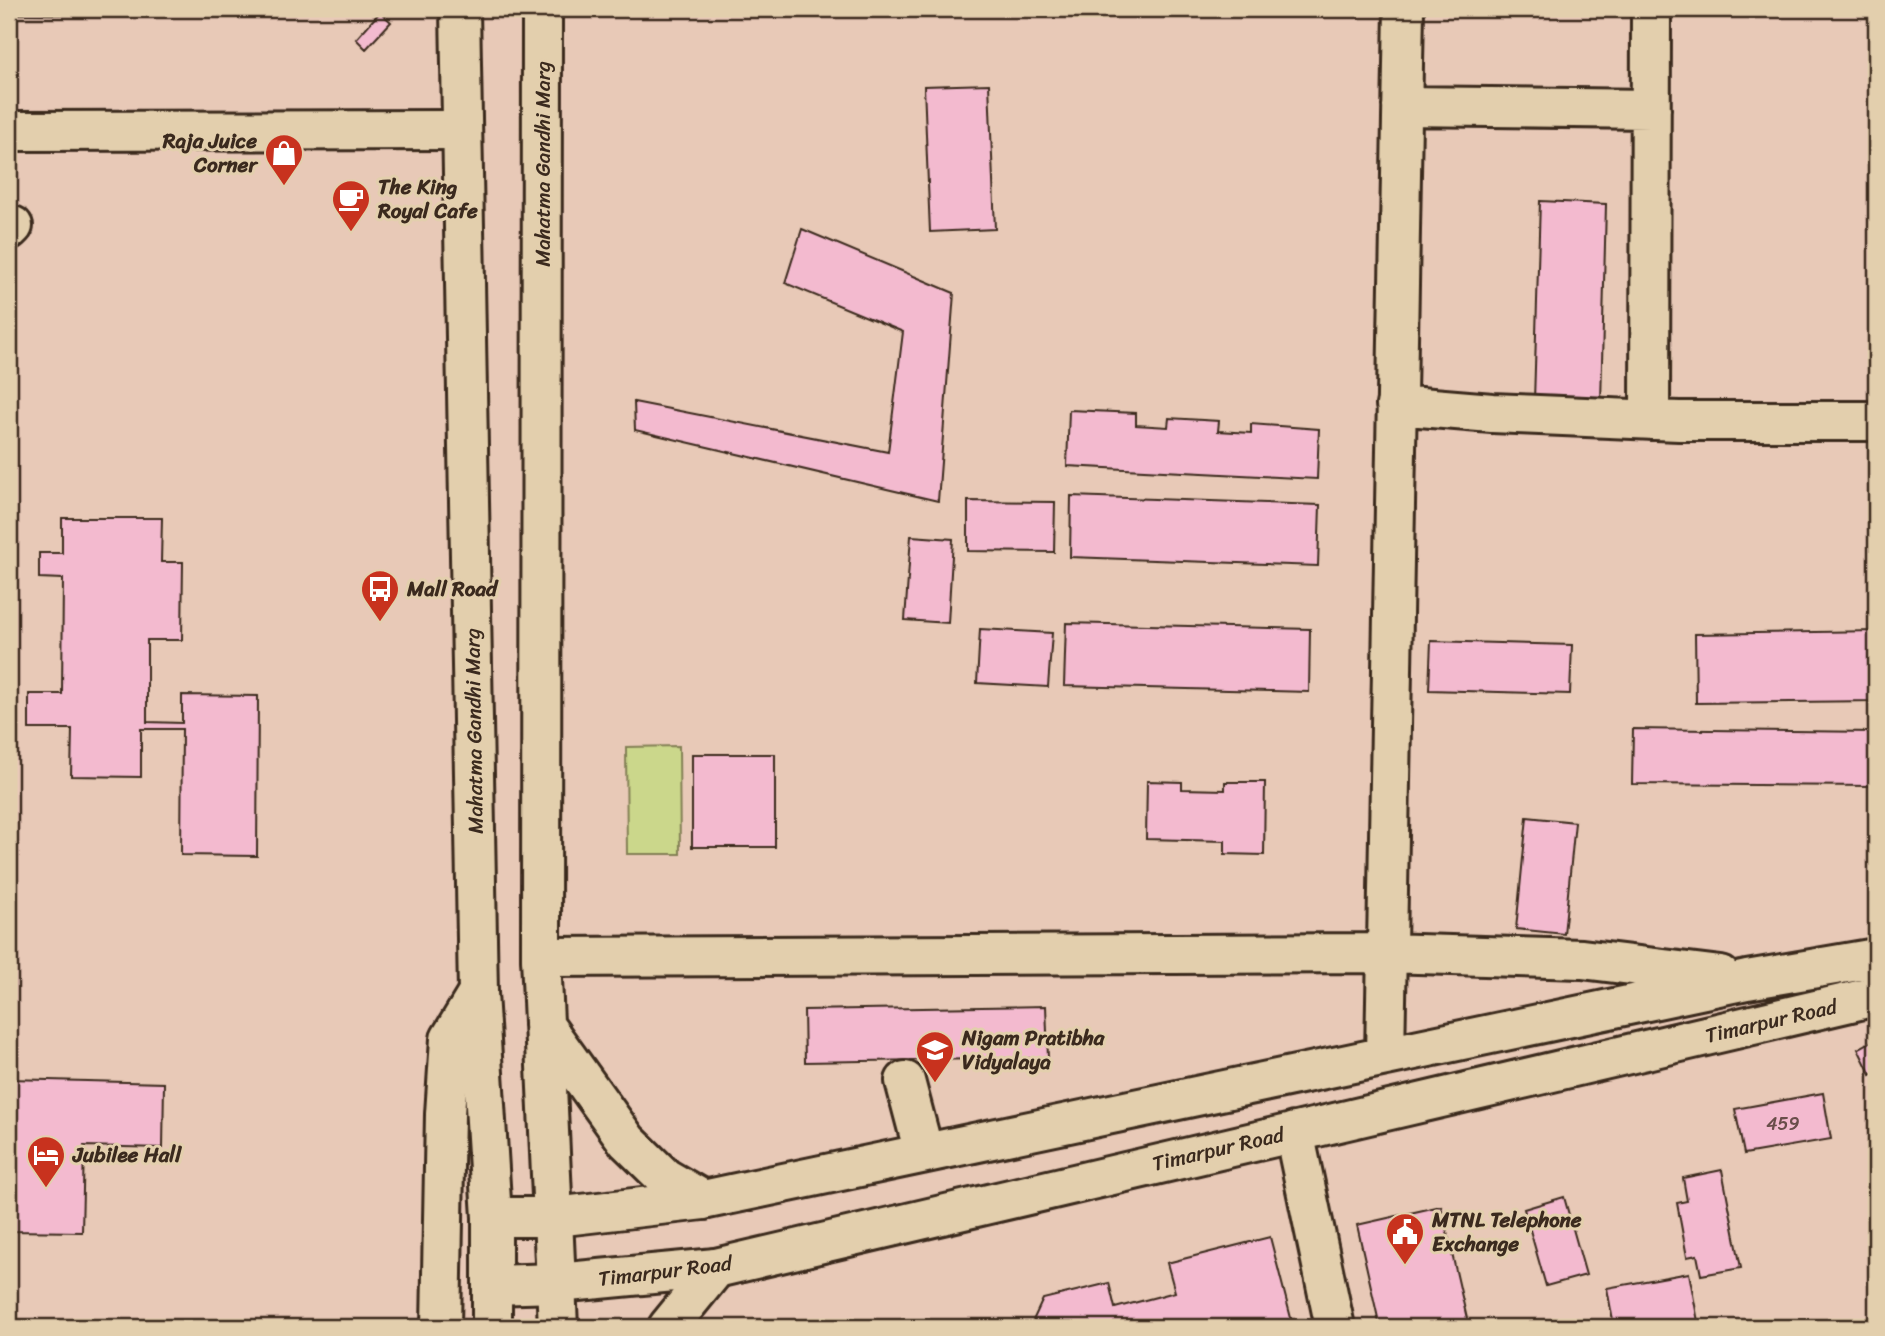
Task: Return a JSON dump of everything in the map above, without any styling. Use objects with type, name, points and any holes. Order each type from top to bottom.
[{"type":"street","name":"Mahatma Gandhi Marg","points":[[460,9],[478,993],[492,1217],[492,1327]]},
{"type":"street","name":"Mahatma Gandhi Marg","points":[[542,9],[541,957],[558,1327]]},
{"type":"street","points":[[1385,1056],[1404,9]]},
{"type":"street","points":[[1650,420],[1651,9]]},
{"type":"street","points":[[1402,106],[1651,109]]},
{"type":"street","points":[[9,131],[461,130]]},
{"type":"street","points":[[1396,405],[1492,413],[1650,420],[1876,421]]},
{"type":"street","points":[[541,957],[1385,953],[1582,959],[1747,980],[1754,1024]]},
{"type":"street","name":"Timarpur Road","points":[[492,1217],[555,1217],[703,1200],[1747,980],[1876,958]]},
{"type":"street","points":[[441,1327],[445,1114],[450,1039],[478,993]]},
{"type":"street","name":"Timarpur Road","points":[[494,1285],[557,1283],[716,1268],[1876,996]]},
{"type":"street","points":[[543,1023],[627,1142],[665,1178],[703,1200]]},
{"type":"street","points":[[905,1081],[924,1153]]},
{"type":"street","points":[[1294,1132],[1335,1327]]},
{"type":"street","points":[[668,1327],[716,1268]]},
{"type":"green space","points":[[679,746],[680,854],[627,854],[626,747]]},
{"type":"building","points":[[9,9],[138,9],[138,15],[9,14]]},
{"type":"building","points":[[380,12],[391,22],[366,49],[356,39]]},
{"type":"building","points":[[989,84],[995,229],[930,232],[924,86]]},
{"type":"building","points":[[1540,201],[1606,204],[1601,403],[1534,401]]},
{"type":"building","points":[[802,229],[954,293],[938,501],[635,430],[634,402],[888,452],[903,332],[785,283]]},
{"type":"building","points":[[1069,410],[1136,413],[1136,425],[1168,427],[1169,418],[1219,421],[1218,431],[1251,433],[1251,424],[1319,429],[1317,479],[1067,466]]},
{"type":"building","points":[[1071,496],[1320,505],[1318,566],[1070,557]]},
{"type":"building","points":[[968,501],[1055,502],[1054,552],[968,551]]},
{"type":"building","points":[[62,518],[162,518],[161,562],[183,562],[182,640],[147,640],[147,722],[182,723],[182,695],[258,696],[257,856],[181,855],[182,729],[141,729],[141,777],[71,776],[72,729],[29,729],[29,694],[62,694],[63,579],[39,578],[39,553],[62,553]]},
{"type":"building","points":[[911,536],[953,539],[948,623],[905,620]]},
{"type":"building","points":[[1066,623],[1310,629],[1309,692],[1064,686]]},
{"type":"building","points":[[980,629],[1052,633],[1048,687],[977,683]]},
{"type":"building","points":[[1876,631],[1876,701],[1696,703],[1695,634]]},
{"type":"building","points":[[1431,641],[1572,645],[1570,694],[1429,690]]},
{"type":"building","points":[[1633,729],[1876,732],[1876,786],[1632,784]]},
{"type":"building","points":[[692,754],[775,754],[775,847],[692,847]]},
{"type":"building","points":[[1147,781],[1182,782],[1182,789],[1225,790],[1225,782],[1265,782],[1264,855],[1225,854],[1225,841],[1146,839]]},
{"type":"building","points":[[1527,817],[1575,822],[1564,934],[1516,929]]},
{"type":"building","points":[[1046,1006],[1048,1058],[805,1062],[804,1010]]},
{"type":"building","points":[[1876,1039],[1876,1072],[1871,1075],[1858,1049]]},
{"type":"building","name":"Jubilee Hall","points":[[9,1079],[164,1083],[163,1148],[84,1146],[82,1232],[9,1231]]},
{"type":"building","points":[[1823,1093],[1831,1139],[1744,1154],[1735,1109]]},
{"type":"building","points":[[1722,1170],[1741,1268],[1701,1275],[1697,1255],[1687,1257],[1677,1203],[1687,1201],[1683,1178]]},
{"type":"building","points":[[1564,1197],[1586,1275],[1546,1286],[1524,1209]]},
{"type":"building","points":[[1441,1206],[1468,1323],[1447,1327],[1380,1327],[1357,1225]]},
{"type":"building","points":[[1270,1237],[1292,1322],[1271,1327],[1030,1327],[1043,1299],[1109,1283],[1115,1308],[1175,1292],[1167,1263]]},
{"type":"building","points":[[1689,1273],[1699,1327],[1614,1327],[1607,1288]]},
{"type":"place","name":"Raja Juice Corner","points":[[284,187]]},
{"type":"place","name":"The King Royal Cafe","points":[[351,233]]},
{"type":"place","name":"Mall Road","points":[[380,623]]},
{"type":"place","name":"Nigam Pratibha Vidyalaya","points":[[935,1084]]},
{"type":"place","name":"Jubilee Hall","points":[[46,1189]]},
{"type":"place","name":"MTNL Telephone Exchange","points":[[1405,1266]]}]
